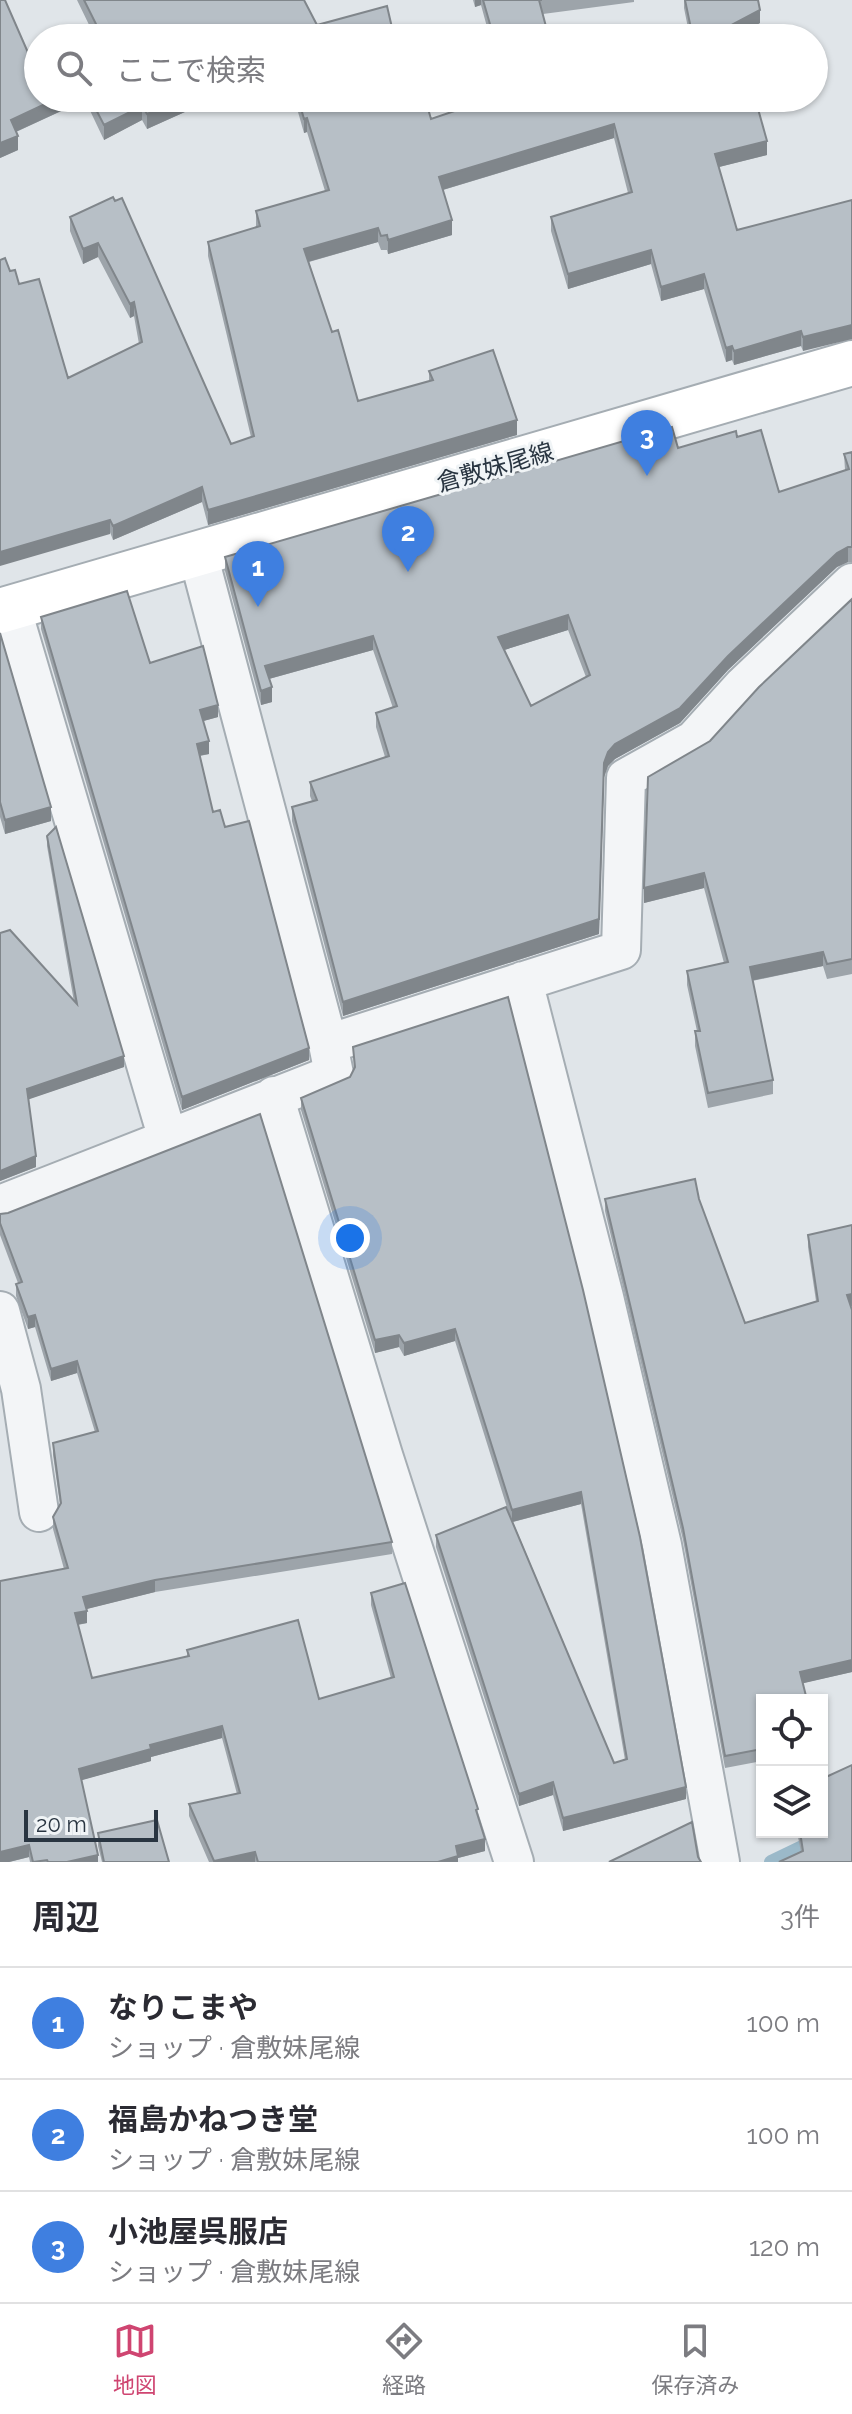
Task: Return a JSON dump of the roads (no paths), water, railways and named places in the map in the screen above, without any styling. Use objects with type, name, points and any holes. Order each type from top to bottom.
[{"type":"main road","name":"倉敷妹尾線","points":[[6,609],[852,363]]},
{"type":"street","points":[[0,1205],[334,1074],[198,554]]},
{"type":"street","points":[[328,1044],[621,950],[626,778],[694,740],[743,686],[852,583]]},
{"type":"street","points":[[6,609],[168,1139]]},
{"type":"street","points":[[523,981],[608,1312],[662,1545],[720,1862]]},
{"type":"street","points":[[274,1096],[383,1455],[514,1862]]},
{"type":"street","points":[[0,1311],[21,1389],[39,1512]]},
{"type":"waterway","points":[[771,1862],[852,1823]]},
{"type":"place","name":"小池屋呉服店","points":[[647,476]]},
{"type":"place","name":"福島かねつき堂","points":[[408,572]]},
{"type":"place","name":"なりこまや","points":[[258,607]]}]
